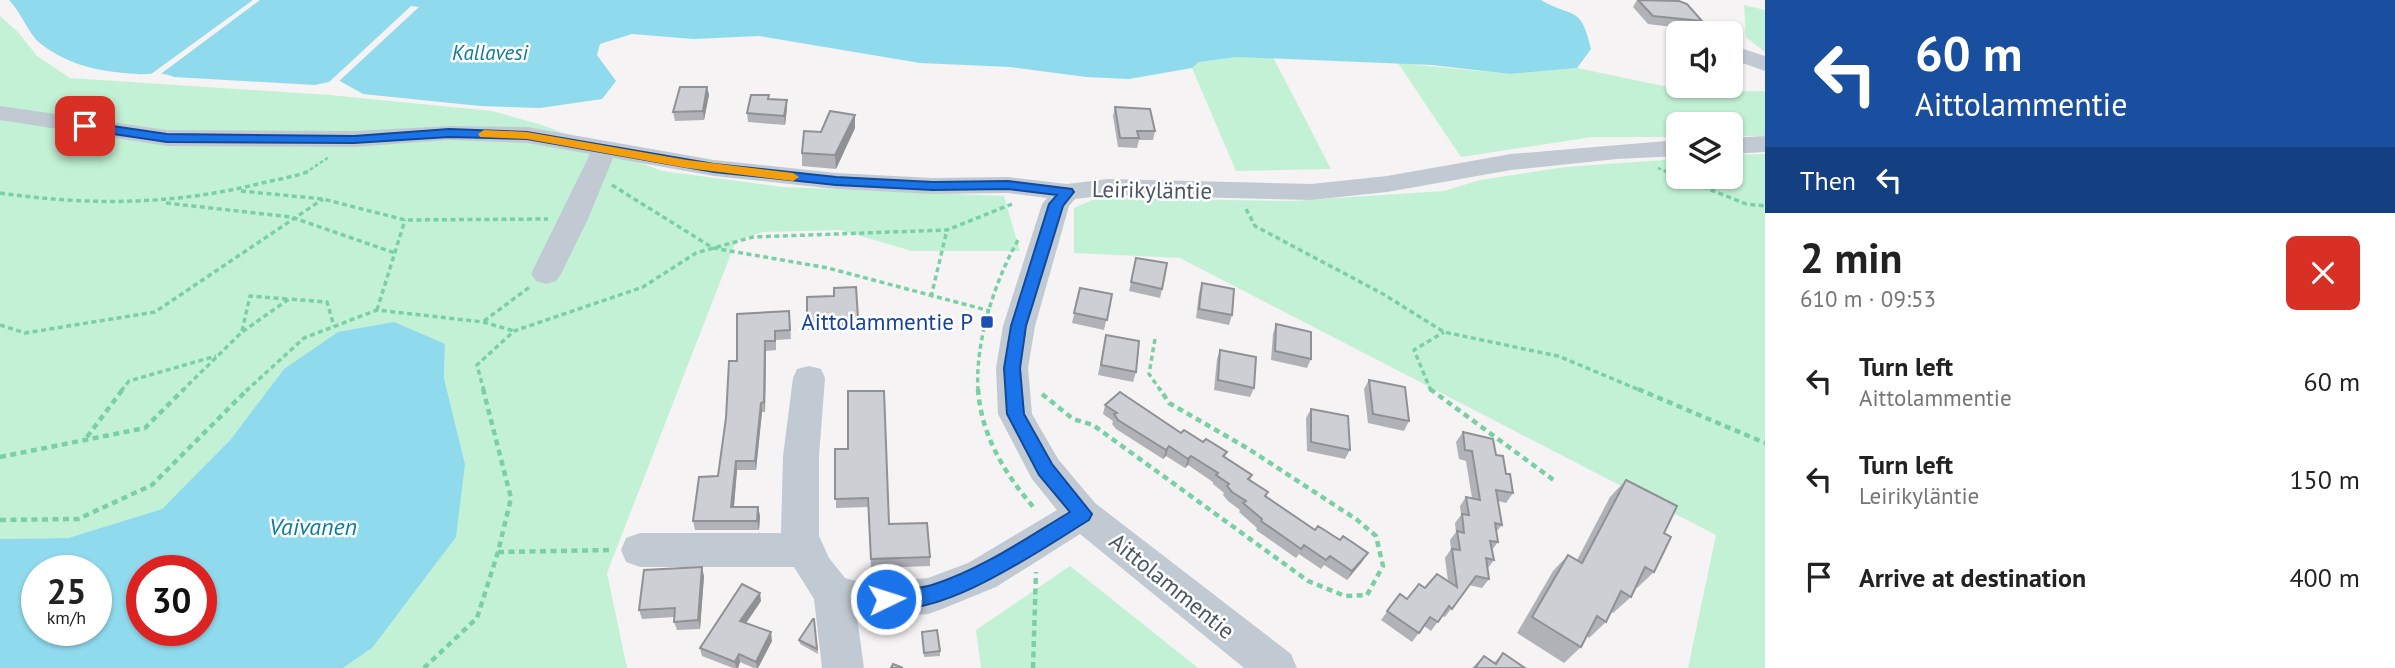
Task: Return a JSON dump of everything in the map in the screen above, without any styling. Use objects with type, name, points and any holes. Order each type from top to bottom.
[{"type":"street","points":[[1743,56],[1765,64]]},
{"type":"street","name":"Leirikyläntie","points":[[0,113],[167,138],[354,139],[449,133],[527,135],[598,162],[714,168],[836,181],[933,186],[1008,185],[1067,192],[1108,187],[1324,191],[1387,184],[1511,162],[1666,149]]},
{"type":"street","points":[[1743,145],[1765,144]]},
{"type":"street","points":[[546,274],[574,219],[598,162]]},
{"type":"street","name":"Aittolammentie","points":[[1067,192],[1056,204],[1018,326],[1012,368],[1016,414],[1045,469],[1082,514],[1276,668]]},
{"type":"street","points":[[809,378],[800,456],[800,536],[816,570],[833,593],[843,668]]},
{"type":"street","points":[[833,593],[864,601],[928,596],[982,576],[1082,514]]},
{"type":"street","points":[[640,550],[806,550]]},
{"type":"path","points":[[159,202],[235,190],[308,172],[354,139]]},
{"type":"path","points":[[598,162],[713,248],[828,268],[990,311]]},
{"type":"path","points":[[1709,189],[1746,204],[1765,206]]},
{"type":"path","points":[[235,190],[323,199],[405,220],[574,219]]},
{"type":"path","points":[[1236,191],[1255,226],[1383,294],[1444,332],[1558,356],[1765,443]]},
{"type":"path","points":[[0,193],[56,201],[159,202],[294,218],[395,253]]},
{"type":"path","points":[[0,325],[24,333],[155,312],[323,199]]},
{"type":"path","points":[[424,668],[477,618],[498,552],[511,498],[477,365],[513,331],[643,287],[696,253],[753,237],[947,230],[1017,202]]},
{"type":"path","points":[[377,310],[405,220]]},
{"type":"path","points":[[932,297],[947,230]]},
{"type":"path","points":[[483,322],[546,274]]},
{"type":"path","points":[[242,332],[250,296],[327,302],[334,327]]},
{"type":"path","points":[[0,457],[145,428],[242,332],[289,299]]},
{"type":"path","points":[[0,520],[78,519],[152,485],[243,394],[304,338],[377,310],[483,322],[513,331]]},
{"type":"path","points":[[1444,332],[1414,350],[1431,391],[1555,481]]},
{"type":"path","points":[[979,382],[1029,385],[1073,419],[1093,425],[1308,581],[1345,596],[1367,595],[1382,566],[1376,537],[1356,519],[1258,456],[1168,403],[1149,374],[1155,339]]},
{"type":"path","points":[[86,439],[129,381],[217,356]]},
{"type":"path","points":[[1033,668],[1037,542]]},
{"type":"path","points":[[498,552],[640,550]]},
{"type":"green space","points":[[1744,5],[1765,10],[1765,52],[1746,37]]},
{"type":"green space","points":[[0,16],[18,32],[37,56],[70,78],[329,95],[492,111],[542,125],[662,171],[783,187],[1004,196],[1020,251],[912,251],[840,230],[762,232],[736,241],[607,573],[627,668],[343,668],[372,648],[465,464],[444,378],[445,344],[284,369],[231,439],[162,509],[68,538],[0,539]]},
{"type":"green space","points":[[1236,57],[1273,57],[1331,169],[1236,171],[1192,68],[1199,62]]},
{"type":"green space","points":[[1398,63],[1510,74],[1577,68],[1666,87],[1666,98],[1743,98],[1743,91],[1765,91],[1765,136],[1743,136],[1743,112],[1666,112],[1666,137],[1592,137],[1461,157]]},
{"type":"green space","points":[[1765,154],[1765,668],[1688,668],[1716,535],[1180,258],[1074,253],[1074,208],[1097,198],[1291,201],[1444,191],[1480,180],[1565,167],[1666,160],[1666,189],[1743,189],[1743,155]]},
{"type":"green space","points":[[1070,566],[1198,668],[981,668],[976,630]]},
{"type":"water","name":"Kallavesi","points":[[9,0],[1541,0],[1579,19],[1591,49],[1577,68],[1510,74],[1432,65],[1237,57],[1199,62],[1192,68],[1129,79],[1086,77],[1010,67],[920,63],[759,36],[693,39],[632,34],[600,44],[597,55],[616,81],[602,99],[540,108],[480,106],[363,94],[338,80],[315,85],[111,72],[75,63],[52,52],[33,35]]},
{"type":"water","name":"Vaivanen","points":[[394,322],[445,344],[444,378],[465,464],[456,537],[372,648],[343,668],[0,668],[0,539],[68,538],[162,509],[231,439],[284,369],[338,332]]},
{"type":"pier","points":[[253,0],[260,0],[158,76],[147,77]]},
{"type":"pier","points":[[411,6],[419,7],[336,84],[327,84]]},
{"type":"building","points":[[1638,0],[1679,1],[1687,4],[1702,21],[1653,16]]},
{"type":"building","points":[[680,87],[707,87],[703,111],[673,112]]},
{"type":"building","points":[[751,95],[769,95],[768,99],[787,100],[784,116],[747,113]]},
{"type":"building","points":[[1115,107],[1150,109],[1155,131],[1137,131],[1139,138],[1120,138]]},
{"type":"building","points":[[830,111],[855,115],[835,155],[802,153],[804,131],[821,132]]},
{"type":"building","points":[[1136,258],[1167,263],[1162,289],[1131,282]]},
{"type":"building","points":[[1202,283],[1234,289],[1232,315],[1199,309]]},
{"type":"building","points":[[856,287],[858,318],[807,321],[807,297],[834,296],[834,288]]},
{"type":"building","points":[[1080,288],[1112,294],[1107,320],[1074,313]]},
{"type":"building","points":[[789,311],[790,330],[775,331],[775,341],[765,341],[764,402],[761,403],[755,461],[736,461],[731,507],[758,507],[757,521],[693,521],[699,477],[718,476],[726,418],[729,361],[737,361],[737,314]]},
{"type":"building","points":[[1276,324],[1311,332],[1311,359],[1275,351]]},
{"type":"building","points":[[1106,335],[1139,341],[1136,372],[1101,365]]},
{"type":"building","points":[[1220,350],[1256,357],[1254,388],[1218,380]]},
{"type":"building","points":[[1369,380],[1405,387],[1409,421],[1373,414]]},
{"type":"building","points":[[848,391],[884,391],[889,524],[927,523],[930,557],[871,559],[868,498],[835,499],[835,449],[848,449]]},
{"type":"building","points":[[1120,392],[1181,433],[1184,430],[1203,442],[1206,439],[1227,452],[1223,456],[1252,475],[1248,479],[1268,492],[1265,496],[1315,530],[1318,526],[1340,540],[1343,536],[1368,553],[1352,571],[1330,556],[1326,560],[1304,545],[1301,549],[1261,521],[1262,519],[1243,503],[1246,501],[1232,492],[1227,486],[1229,484],[1216,475],[1218,473],[1191,456],[1188,459],[1169,446],[1166,450],[1118,420],[1114,414],[1117,413],[1105,405]]},
{"type":"building","points":[[1311,409],[1348,416],[1350,450],[1311,442]]},
{"type":"building","points":[[1463,432],[1493,439],[1496,455],[1503,456],[1506,474],[1510,474],[1513,493],[1496,490],[1502,525],[1495,523],[1498,542],[1490,541],[1494,560],[1486,558],[1489,579],[1476,576],[1452,609],[1449,606],[1438,622],[1430,617],[1419,633],[1387,611],[1400,594],[1407,599],[1419,584],[1425,588],[1437,574],[1457,587],[1452,549],[1460,550],[1457,531],[1464,533],[1462,514],[1469,515],[1466,497],[1480,500],[1472,451],[1465,450]]},
{"type":"building","points":[[1626,480],[1677,506],[1664,533],[1671,537],[1654,572],[1645,567],[1631,597],[1621,591],[1606,622],[1597,616],[1581,647],[1532,617],[1568,555],[1582,563]]},
{"type":"building","points":[[702,567],[698,620],[674,622],[675,608],[639,610],[644,570]]},
{"type":"building","points":[[742,584],[760,593],[740,621],[771,632],[756,662],[739,654],[735,662],[700,648]]},
{"type":"building","points":[[814,619],[817,649],[799,640]]},
{"type":"building","points":[[937,630],[940,651],[924,653],[922,632]]},
{"type":"building","points":[[1503,653],[1525,668],[1475,668],[1484,656],[1496,664]]},
{"type":"slow traffic","points":[[484,134],[527,135],[604,151],[793,177]]},
{"type":"place","name":"Aittolammentie P","points":[[987,322]]},
{"type":"route","points":[[85,126],[167,138],[354,139],[449,133],[527,135],[604,151],[714,168],[836,181],[933,186],[1008,185],[1067,192],[1056,204],[1018,326],[1012,368],[1016,414],[1045,469],[1082,514],[982,576],[928,596],[886,599]]}]
